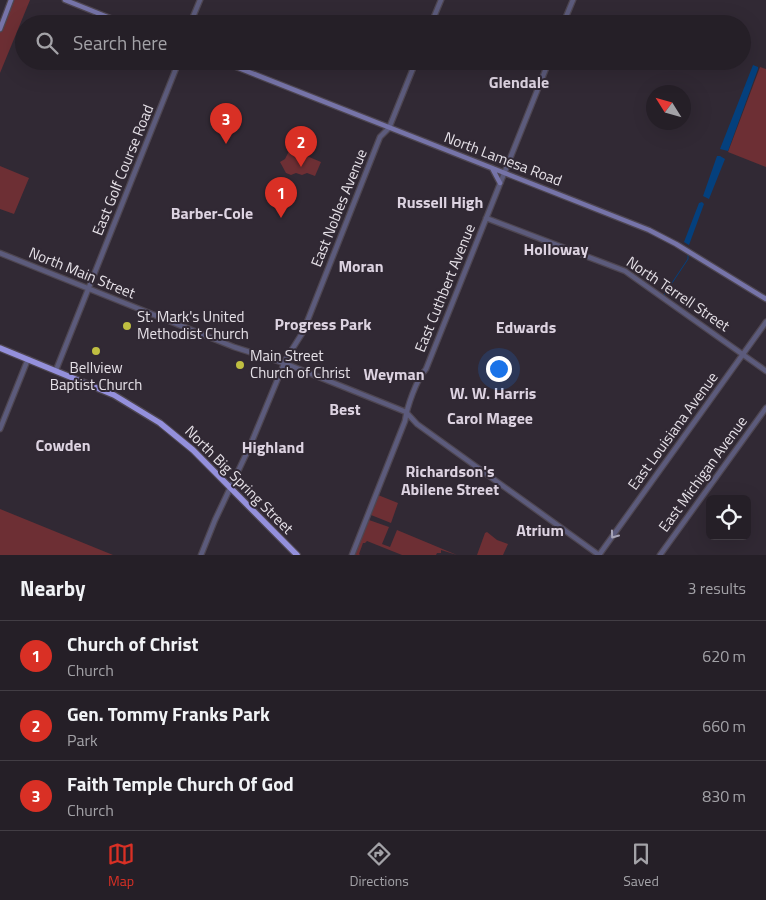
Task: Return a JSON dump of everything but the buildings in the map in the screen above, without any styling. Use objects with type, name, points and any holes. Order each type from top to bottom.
[{"type":"highway","name":"North Big Spring Street","points":[[0,348],[114,395],[160,423],[193,450],[297,555]]},
{"type":"main road","points":[[0,29],[11,0]]},
{"type":"main road","points":[[65,0],[102,15]]},
{"type":"main road","name":"North Lamesa Road","points":[[244,70],[649,230],[682,247],[766,299]]},
{"type":"main road","points":[[492,168],[500,183]]},
{"type":"street","points":[[194,15],[200,0]]},
{"type":"street","points":[[435,15],[441,0]]},
{"type":"street","points":[[567,15],[573,0]]},
{"type":"street","name":"East Golf Course Road","points":[[56,370],[176,70]]},
{"type":"street","name":"East Nobles Avenue","points":[[201,555],[250,446],[284,363],[303,332],[380,137],[389,128],[412,70]]},
{"type":"street","name":"East Cuthbert Avenue","points":[[352,555],[405,421],[406,412],[421,375],[426,369],[545,70]]},
{"type":"street","name":"North Terrell Street","points":[[486,218],[625,270],[766,371]]},
{"type":"street","name":"North Main Street","points":[[0,253],[234,347],[284,363],[406,412],[417,424],[599,555]]},
{"type":"street","name":"East Louisiana Avenue","points":[[599,555],[766,322]]},
{"type":"street","points":[[0,429],[28,359]]},
{"type":"street","name":"East Michigan Avenue","points":[[660,555],[766,408]]},
{"type":"shaded area","points":[[13,0],[30,0],[24,15],[15,15],[15,36],[0,73],[0,32]]},
{"type":"shaded area","points":[[760,67],[766,69],[766,167],[728,152]]},
{"type":"shaded area","points":[[290,149],[321,162],[315,176],[307,173],[291,175],[286,173],[280,162],[285,159]]},
{"type":"shaded area","points":[[0,166],[29,178],[14,214],[0,209]]},
{"type":"shaded area","points":[[378,495],[398,503],[391,523],[371,515]]},
{"type":"shaded area","points":[[0,509],[113,555],[0,555]]},
{"type":"shaded area","points":[[369,520],[389,527],[382,544],[390,547],[397,530],[457,555],[441,550],[441,553],[436,555],[402,555],[367,541],[363,543],[360,555],[355,555]]},
{"type":"shaded area","points":[[487,532],[497,540],[508,544],[503,555],[477,555]]},
{"type":"water","points":[[753,65],[758,67],[758,69],[728,151],[720,149]]},
{"type":"water","points":[[717,156],[725,159],[709,199],[703,196]]},
{"type":"water","points":[[702,202],[704,204],[689,245],[684,242],[699,203]]},
{"type":"waterway","points":[[664,295],[688,259],[688,252]]},
{"type":"place","name":"Faith Temple Church Of God","points":[[226,144]]},
{"type":"place","name":"Gen. Tommy Franks Park","points":[[301,167]]},
{"type":"place","name":"Church of Christ","points":[[281,218]]},
{"type":"place","name":"St. Mark's United Methodist Church","points":[[127,326]]},
{"type":"place","name":"Bellview Baptist Church","points":[[96,351]]},
{"type":"place","name":"Main Street Church of Christ","points":[[240,365]]},
{"type":"district","name":"Glendale","points":[[519,82]]},
{"type":"district","name":"Russell High","points":[[440,202]]},
{"type":"district","name":"Barber-Cole","points":[[212,213]]},
{"type":"district","name":"Holloway","points":[[556,249]]},
{"type":"district","name":"Moran","points":[[361,266]]},
{"type":"district","name":"Progress Park","points":[[323,324]]},
{"type":"district","name":"Edwards","points":[[526,327]]},
{"type":"district","name":"Weyman","points":[[394,374]]},
{"type":"district","name":"W. W. Harris","points":[[493,393]]},
{"type":"district","name":"Best","points":[[345,409]]},
{"type":"district","name":"Carol Magee","points":[[490,418]]},
{"type":"district","name":"Cowden","points":[[63,445]]},
{"type":"district","name":"Highland","points":[[273,447]]},
{"type":"district","name":"Richardson's Abilene Street","points":[[450,480]]},
{"type":"district","name":"Atrium","points":[[540,530]]}]
